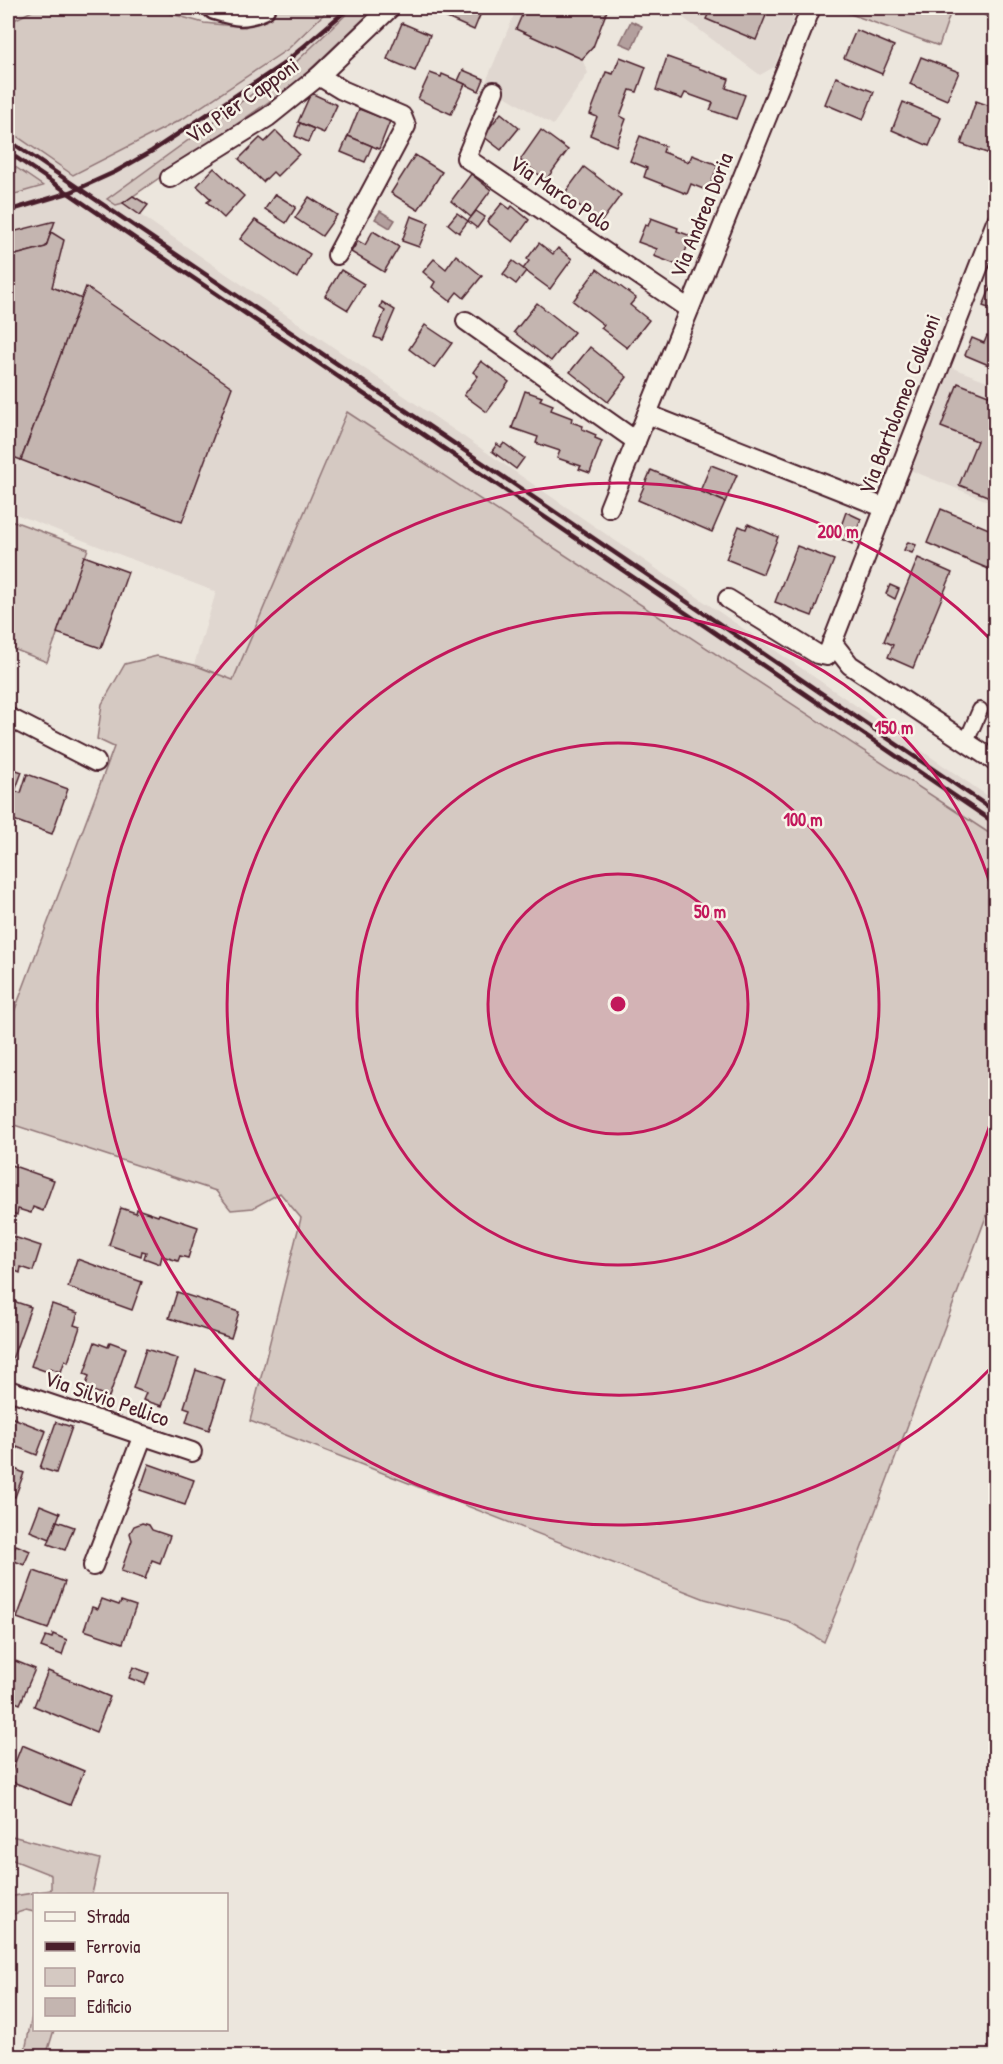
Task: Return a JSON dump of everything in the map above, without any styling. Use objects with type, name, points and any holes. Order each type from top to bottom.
[{"type":"street","points":[[215,8],[235,14],[248,14],[262,8]]},
{"type":"street","name":"Via Pier Capponi","points":[[170,178],[268,117],[319,76],[390,8]]},
{"type":"street","name":"Via Andrea Doria","points":[[609,508],[811,8]]},
{"type":"street","points":[[319,76],[342,90],[402,116],[406,126],[337,255]]},
{"type":"street","name":"Via Marco Polo","points":[[494,91],[466,158],[688,309]]},
{"type":"street","name":"Via Bartolomeo Colleoni","points":[[832,642],[995,228]]},
{"type":"street","points":[[466,321],[636,441]]},
{"type":"street","points":[[647,414],[885,508]]},
{"type":"street","points":[[728,599],[817,654],[827,656],[832,642]]},
{"type":"street","points":[[832,642],[850,665],[996,762]]},
{"type":"street","points":[[966,742],[980,710]]},
{"type":"street","points":[[8,717],[96,762]]},
{"type":"street","name":"Via Silvio Pellico","points":[[8,1390],[192,1452]]},
{"type":"street","points":[[93,1566],[143,1435]]},
{"type":"shaded area","points":[[330,8],[353,8],[295,63],[116,205],[123,203],[995,801],[995,837],[347,412],[233,680],[194,665],[216,592],[8,511],[8,196],[43,186],[8,162],[8,130],[73,175],[288,49]]},
{"type":"shaded area","points":[[517,8],[608,8],[593,47],[582,59],[588,73],[553,125],[485,84]]},
{"type":"shaded area","points":[[670,8],[798,8],[774,67],[760,75]]},
{"type":"shaded area","points":[[631,21],[642,26],[632,48],[620,43]]},
{"type":"shaded area","points":[[380,211],[395,220],[390,228],[375,219]]},
{"type":"shaded area","points":[[950,367],[995,384],[995,504],[910,470]]},
{"type":"green space","points":[[38,8],[150,8],[204,23],[245,27],[278,8],[330,8],[288,49],[184,118],[73,175],[8,130],[8,23]]},
{"type":"green space","points":[[353,8],[375,8],[296,83],[123,203],[116,205],[107,199],[295,63]]},
{"type":"green space","points":[[834,8],[952,8],[939,46]]},
{"type":"green space","points":[[8,162],[43,186],[8,196]]},
{"type":"green space","points":[[347,412],[995,837],[995,1193],[824,1642],[788,1621],[705,1599],[250,1421],[301,1218],[280,1193],[253,1208],[231,1210],[216,1191],[8,1123],[8,1028],[114,747],[97,739],[102,704],[125,664],[157,656],[194,665],[233,680]]},
{"type":"green space","points":[[8,519],[88,549],[47,662],[8,647]]},
{"type":"green space","points":[[8,1835],[100,1859],[92,1893],[33,1893],[33,1912],[26,1910],[8,1916],[8,1897],[51,1890],[51,1875],[8,1858]]},
{"type":"green space","points":[[33,2011],[33,2031],[54,2031],[46,2056],[24,2056]]},
{"type":"building","points":[[449,8],[483,8],[474,30],[445,17]]},
{"type":"building","points":[[525,8],[608,8],[593,47],[582,59],[516,29]]},
{"type":"building","points":[[711,8],[769,8],[756,40],[706,19]]},
{"type":"building","points":[[982,8],[996,8],[992,19],[979,12]]},
{"type":"building","points":[[402,23],[430,35],[415,71],[387,59]]},
{"type":"building","points":[[856,30],[894,46],[882,74],[844,58]]},
{"type":"building","points":[[620,57],[646,67],[637,92],[630,90],[620,116],[626,119],[616,146],[590,135],[597,117],[590,114],[606,72],[613,74]]},
{"type":"building","points":[[667,57],[729,79],[726,88],[745,95],[736,119],[710,110],[713,103],[685,93],[682,99],[656,90]]},
{"type":"building","points":[[921,57],[959,72],[947,100],[910,84]]},
{"type":"building","points":[[463,70],[484,79],[479,91],[458,81]]},
{"type":"building","points":[[430,73],[441,77],[442,74],[465,84],[451,114],[418,99]]},
{"type":"building","points":[[836,77],[874,92],[863,120],[825,104]]},
{"type":"building","points":[[311,93],[337,105],[324,133],[298,122]]},
{"type":"building","points":[[976,101],[996,108],[996,139],[990,154],[961,144]]},
{"type":"building","points":[[903,102],[941,118],[929,146],[892,130]]},
{"type":"building","points":[[359,109],[390,121],[379,149],[348,136]]},
{"type":"building","points":[[501,113],[519,128],[501,150],[483,136]]},
{"type":"building","points":[[300,123],[314,129],[308,142],[295,136]]},
{"type":"building","points":[[541,130],[568,150],[546,180],[520,160]]},
{"type":"building","points":[[276,131],[299,154],[277,176],[273,172],[263,182],[239,159],[260,138],[265,142]]},
{"type":"building","points":[[348,136],[372,146],[365,162],[341,152]]},
{"type":"building","points":[[640,136],[665,146],[663,152],[689,162],[692,155],[718,165],[708,191],[691,184],[687,194],[644,177],[647,168],[630,161]]},
{"type":"building","points":[[415,155],[442,172],[418,210],[391,193]]},
{"type":"building","points":[[584,167],[621,195],[601,222],[564,194]]},
{"type":"building","points":[[214,168],[244,196],[224,218],[207,202],[211,199],[197,186]]},
{"type":"building","points":[[471,174],[491,190],[471,217],[451,201]]},
{"type":"building","points":[[275,194],[296,207],[286,223],[265,209]]},
{"type":"building","points":[[133,196],[148,205],[140,215],[123,203]]},
{"type":"building","points":[[309,197],[337,215],[322,236],[295,218]]},
{"type":"building","points":[[502,203],[510,209],[512,206],[529,220],[513,242],[487,222]]},
{"type":"building","points":[[476,211],[485,217],[477,228],[468,221]]},
{"type":"building","points":[[457,213],[468,221],[459,233],[448,224]]},
{"type":"building","points":[[411,216],[429,223],[419,247],[402,241]]},
{"type":"building","points":[[651,218],[678,228],[677,231],[691,236],[680,266],[654,256],[657,249],[638,242],[645,225],[648,226]]},
{"type":"building","points":[[255,220],[310,254],[297,278],[240,239]]},
{"type":"building","points":[[55,221],[46,247],[8,257],[8,233]]},
{"type":"building","points":[[373,231],[399,247],[384,272],[351,252],[358,241],[365,245]]},
{"type":"building","points":[[51,232],[64,240],[52,287],[82,299],[21,460],[8,455],[8,321],[10,315],[8,314],[8,257],[46,247]]},
{"type":"building","points":[[539,243],[553,254],[558,248],[572,259],[550,289],[523,269],[529,261],[527,259]]},
{"type":"building","points":[[456,255],[482,276],[464,298],[457,292],[450,301],[432,287],[435,282],[423,272],[434,259],[446,269]]},
{"type":"building","points":[[513,261],[526,271],[516,284],[503,274]]},
{"type":"building","points":[[597,269],[636,298],[630,305],[649,320],[627,348],[601,328],[604,325],[573,301]]},
{"type":"building","points":[[341,270],[364,284],[348,310],[325,296]]},
{"type":"building","points":[[996,275],[996,311],[983,306]]},
{"type":"building","points":[[86,287],[232,387],[182,522],[21,460]]},
{"type":"building","points":[[382,302],[395,310],[382,340],[374,337],[385,311],[380,308]]},
{"type":"building","points":[[537,303],[574,332],[551,361],[514,332]]},
{"type":"building","points":[[425,325],[452,343],[434,368],[409,349]]},
{"type":"building","points":[[987,336],[996,339],[996,368],[965,355],[972,338],[984,343]]},
{"type":"building","points":[[590,347],[627,377],[608,402],[570,372]]},
{"type":"building","points":[[481,361],[509,382],[487,412],[464,395],[478,376],[473,372]]},
{"type":"building","points":[[958,383],[996,398],[996,483],[990,497],[959,485],[977,441],[941,427]]},
{"type":"building","points":[[525,391],[542,397],[540,400],[553,405],[551,410],[572,418],[571,422],[583,426],[582,429],[596,435],[595,438],[602,441],[590,473],[579,469],[581,466],[557,458],[560,451],[536,443],[538,437],[512,428]]},
{"type":"building","points":[[504,443],[524,458],[516,469],[492,451],[497,444],[501,447]]},
{"type":"building","points":[[711,465],[737,475],[725,502],[700,491]]},
{"type":"building","points":[[651,470],[725,502],[712,532],[638,500]]},
{"type":"building","points":[[941,509],[996,532],[996,572],[927,543]]},
{"type":"building","points":[[846,512],[861,519],[852,544],[837,537]]},
{"type":"building","points":[[748,524],[778,537],[763,574],[726,559],[739,526],[746,529]]},
{"type":"building","points":[[908,542],[916,545],[912,553],[904,550]]},
{"type":"building","points":[[797,546],[834,560],[812,616],[775,602]]},
{"type":"building","points":[[84,556],[128,572],[101,648],[57,633]]},
{"type":"building","points":[[918,558],[952,573],[913,668],[888,657],[893,645],[884,641]]},
{"type":"building","points":[[890,585],[899,589],[895,599],[886,594]]},
{"type":"building","points":[[8,767],[22,772],[15,791],[21,793],[27,774],[68,789],[52,834],[11,819],[15,808],[8,806]]},
{"type":"building","points":[[8,1164],[54,1180],[43,1211],[33,1207],[31,1213],[18,1209],[17,1215],[8,1211]]},
{"type":"building","points":[[121,1208],[136,1213],[137,1209],[158,1216],[159,1214],[198,1227],[188,1258],[180,1256],[178,1261],[162,1256],[160,1264],[144,1258],[146,1252],[142,1251],[141,1256],[109,1245]]},
{"type":"building","points":[[8,1235],[41,1246],[33,1271],[21,1267],[20,1273],[8,1268]]},
{"type":"building","points":[[77,1259],[142,1282],[132,1310],[68,1287]]},
{"type":"building","points":[[177,1292],[239,1312],[231,1338],[169,1318]]},
{"type":"building","points":[[13,1301],[31,1307],[10,1365],[8,1365],[8,1305],[11,1306]]},
{"type":"building","points":[[52,1304],[78,1313],[74,1325],[80,1327],[68,1362],[65,1360],[61,1372],[50,1368],[48,1372],[31,1366]]},
{"type":"building","points":[[95,1342],[108,1347],[110,1342],[126,1348],[109,1397],[85,1388],[89,1376],[84,1374]]},
{"type":"building","points":[[146,1349],[178,1359],[162,1406],[143,1400],[146,1393],[133,1388]]},
{"type":"building","points":[[196,1370],[225,1380],[209,1430],[186,1422],[190,1409],[184,1407]]},
{"type":"building","points":[[8,1416],[46,1431],[37,1455],[17,1447],[16,1452],[8,1449]]},
{"type":"building","points":[[56,1422],[72,1427],[56,1473],[40,1468]]},
{"type":"building","points":[[149,1464],[194,1480],[185,1505],[140,1490]]},
{"type":"building","points":[[8,1466],[24,1473],[15,1497],[8,1494]]},
{"type":"building","points":[[40,1505],[60,1513],[50,1539],[30,1531]]},
{"type":"building","points":[[57,1521],[74,1527],[65,1550],[48,1544]]},
{"type":"building","points":[[142,1523],[149,1525],[152,1530],[170,1536],[160,1563],[152,1560],[145,1579],[121,1571],[132,1540],[130,1533],[134,1526]]},
{"type":"building","points":[[16,1545],[30,1551],[24,1565],[10,1559]]},
{"type":"building","points":[[34,1571],[65,1582],[48,1629],[17,1618]]},
{"type":"building","points":[[102,1599],[119,1605],[121,1601],[136,1606],[123,1643],[84,1630],[92,1607],[98,1609]]},
{"type":"building","points":[[53,1634],[67,1640],[62,1655],[41,1647],[46,1636],[52,1638]]},
{"type":"building","points":[[8,1658],[35,1669],[20,1704],[8,1699]]},
{"type":"building","points":[[133,1667],[149,1673],[145,1684],[129,1678]]},
{"type":"building","points":[[48,1671],[110,1697],[96,1732],[34,1706]]},
{"type":"building","points":[[22,1745],[84,1771],[70,1805],[8,1780]]},
{"type":"railway","points":[[8,211],[71,192],[115,172],[152,151],[282,65],[349,8]]},
{"type":"railway","points":[[8,140],[996,812]]},
{"type":"railway","points":[[8,152],[996,824]]}]
